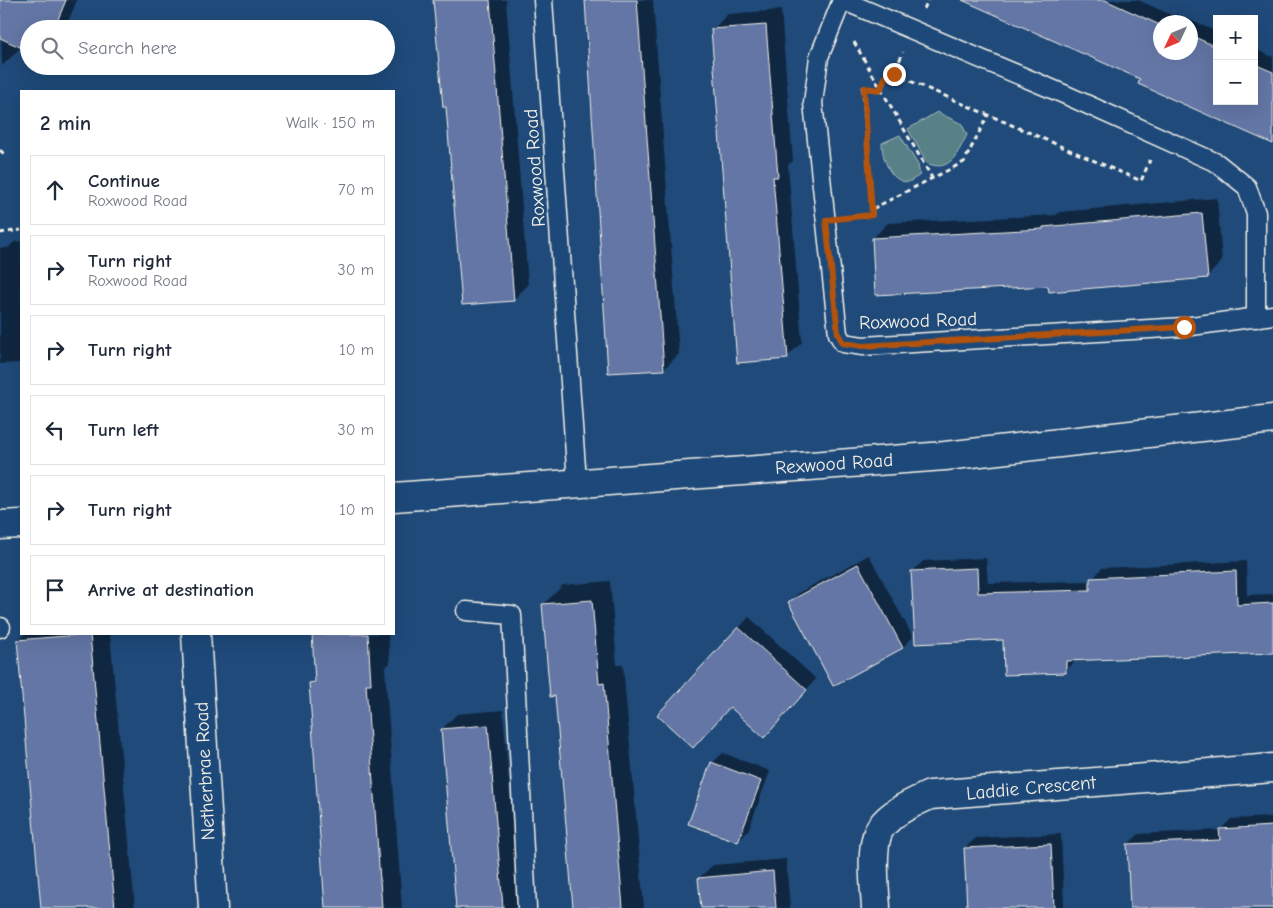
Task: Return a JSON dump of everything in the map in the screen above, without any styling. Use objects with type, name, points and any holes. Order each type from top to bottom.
[{"type":"street","name":"Rexwood Road","points":[[395,497],[945,456],[1273,419]]},
{"type":"street","points":[[0,525],[20,524]]},
{"type":"street","name":"Netherbrae Road","points":[[196,635],[212,908]]},
{"type":"street","name":"Laddie Crescent","points":[[876,908],[873,862],[880,828],[902,808],[930,795],[1273,768]]},
{"type":"lane","name":"Roxwood Road","points":[[543,0],[577,482]]},
{"type":"lane","name":"Roxwood Road","points":[[840,4],[819,57],[812,103],[838,334],[843,343],[863,346],[1164,328],[1273,315]]},
{"type":"lane","points":[[840,4],[915,30],[1217,163],[1247,186],[1256,213],[1256,318]]},
{"type":"lane","points":[[466,611],[512,615],[527,908]]},
{"type":"path","points":[[840,4],[880,90],[932,178]]},
{"type":"path","points":[[894,74],[915,30]]},
{"type":"path","points":[[880,90],[888,71],[1141,181],[1159,137]]},
{"type":"path","points":[[826,220],[872,215],[864,88],[880,90]]},
{"type":"path","points":[[872,209],[964,162],[988,115]]},
{"type":"path","points":[[0,150],[5,155]]},
{"type":"path","points":[[0,233],[20,230]]},
{"type":"green space","points":[[937,112],[962,124],[967,135],[952,159],[942,166],[927,163],[908,129]]},
{"type":"green space","points":[[900,135],[918,165],[920,175],[909,182],[902,181],[892,174],[884,156],[882,143]]},
{"type":"building","points":[[0,0],[66,0],[58,20],[20,20],[20,47],[0,38]]},
{"type":"building","points":[[433,0],[490,0],[514,301],[462,305],[446,107],[443,107]]},
{"type":"building","points":[[585,0],[637,0],[664,370],[608,373]]},
{"type":"building","points":[[962,0],[1105,0],[1153,22],[1153,60],[1198,60],[1198,39],[1213,45],[1213,105],[1258,105],[1258,66],[1273,72],[1273,144],[1138,84],[1140,79]]},
{"type":"building","points":[[766,25],[778,177],[773,177],[788,359],[737,363],[711,29]]},
{"type":"building","points":[[1202,213],[1208,278],[1049,292],[1048,286],[875,295],[872,238],[1043,229],[1043,227]]},
{"type":"building","points":[[858,564],[903,648],[833,686],[788,602]]},
{"type":"building","points":[[977,568],[978,593],[1090,590],[1090,578],[1236,571],[1237,605],[1273,603],[1273,653],[1066,661],[1066,673],[1004,675],[1003,640],[915,644],[911,571]]},
{"type":"building","points":[[592,600],[599,684],[604,683],[623,908],[573,908],[555,696],[550,697],[542,604]]},
{"type":"building","points":[[738,627],[807,690],[764,738],[730,707],[693,748],[657,715]]},
{"type":"building","points":[[90,635],[115,908],[41,908],[17,640]]},
{"type":"building","points":[[312,635],[368,635],[371,684],[366,684],[382,908],[325,908],[309,683],[315,682]]},
{"type":"building","points":[[488,725],[503,908],[456,908],[441,729]]},
{"type":"building","points":[[711,762],[761,781],[738,842],[688,824]]},
{"type":"building","points":[[1273,826],[1273,908],[1130,908],[1127,844],[1220,840],[1219,829]]},
{"type":"building","points":[[1051,844],[1054,908],[967,908],[964,848]]},
{"type":"building","points":[[773,871],[776,908],[701,908],[698,878]]},
{"type":"route","points":[[894,74],[888,71],[880,90],[864,88],[872,215],[826,220],[838,334],[843,343],[863,346],[1184,327]]}]
